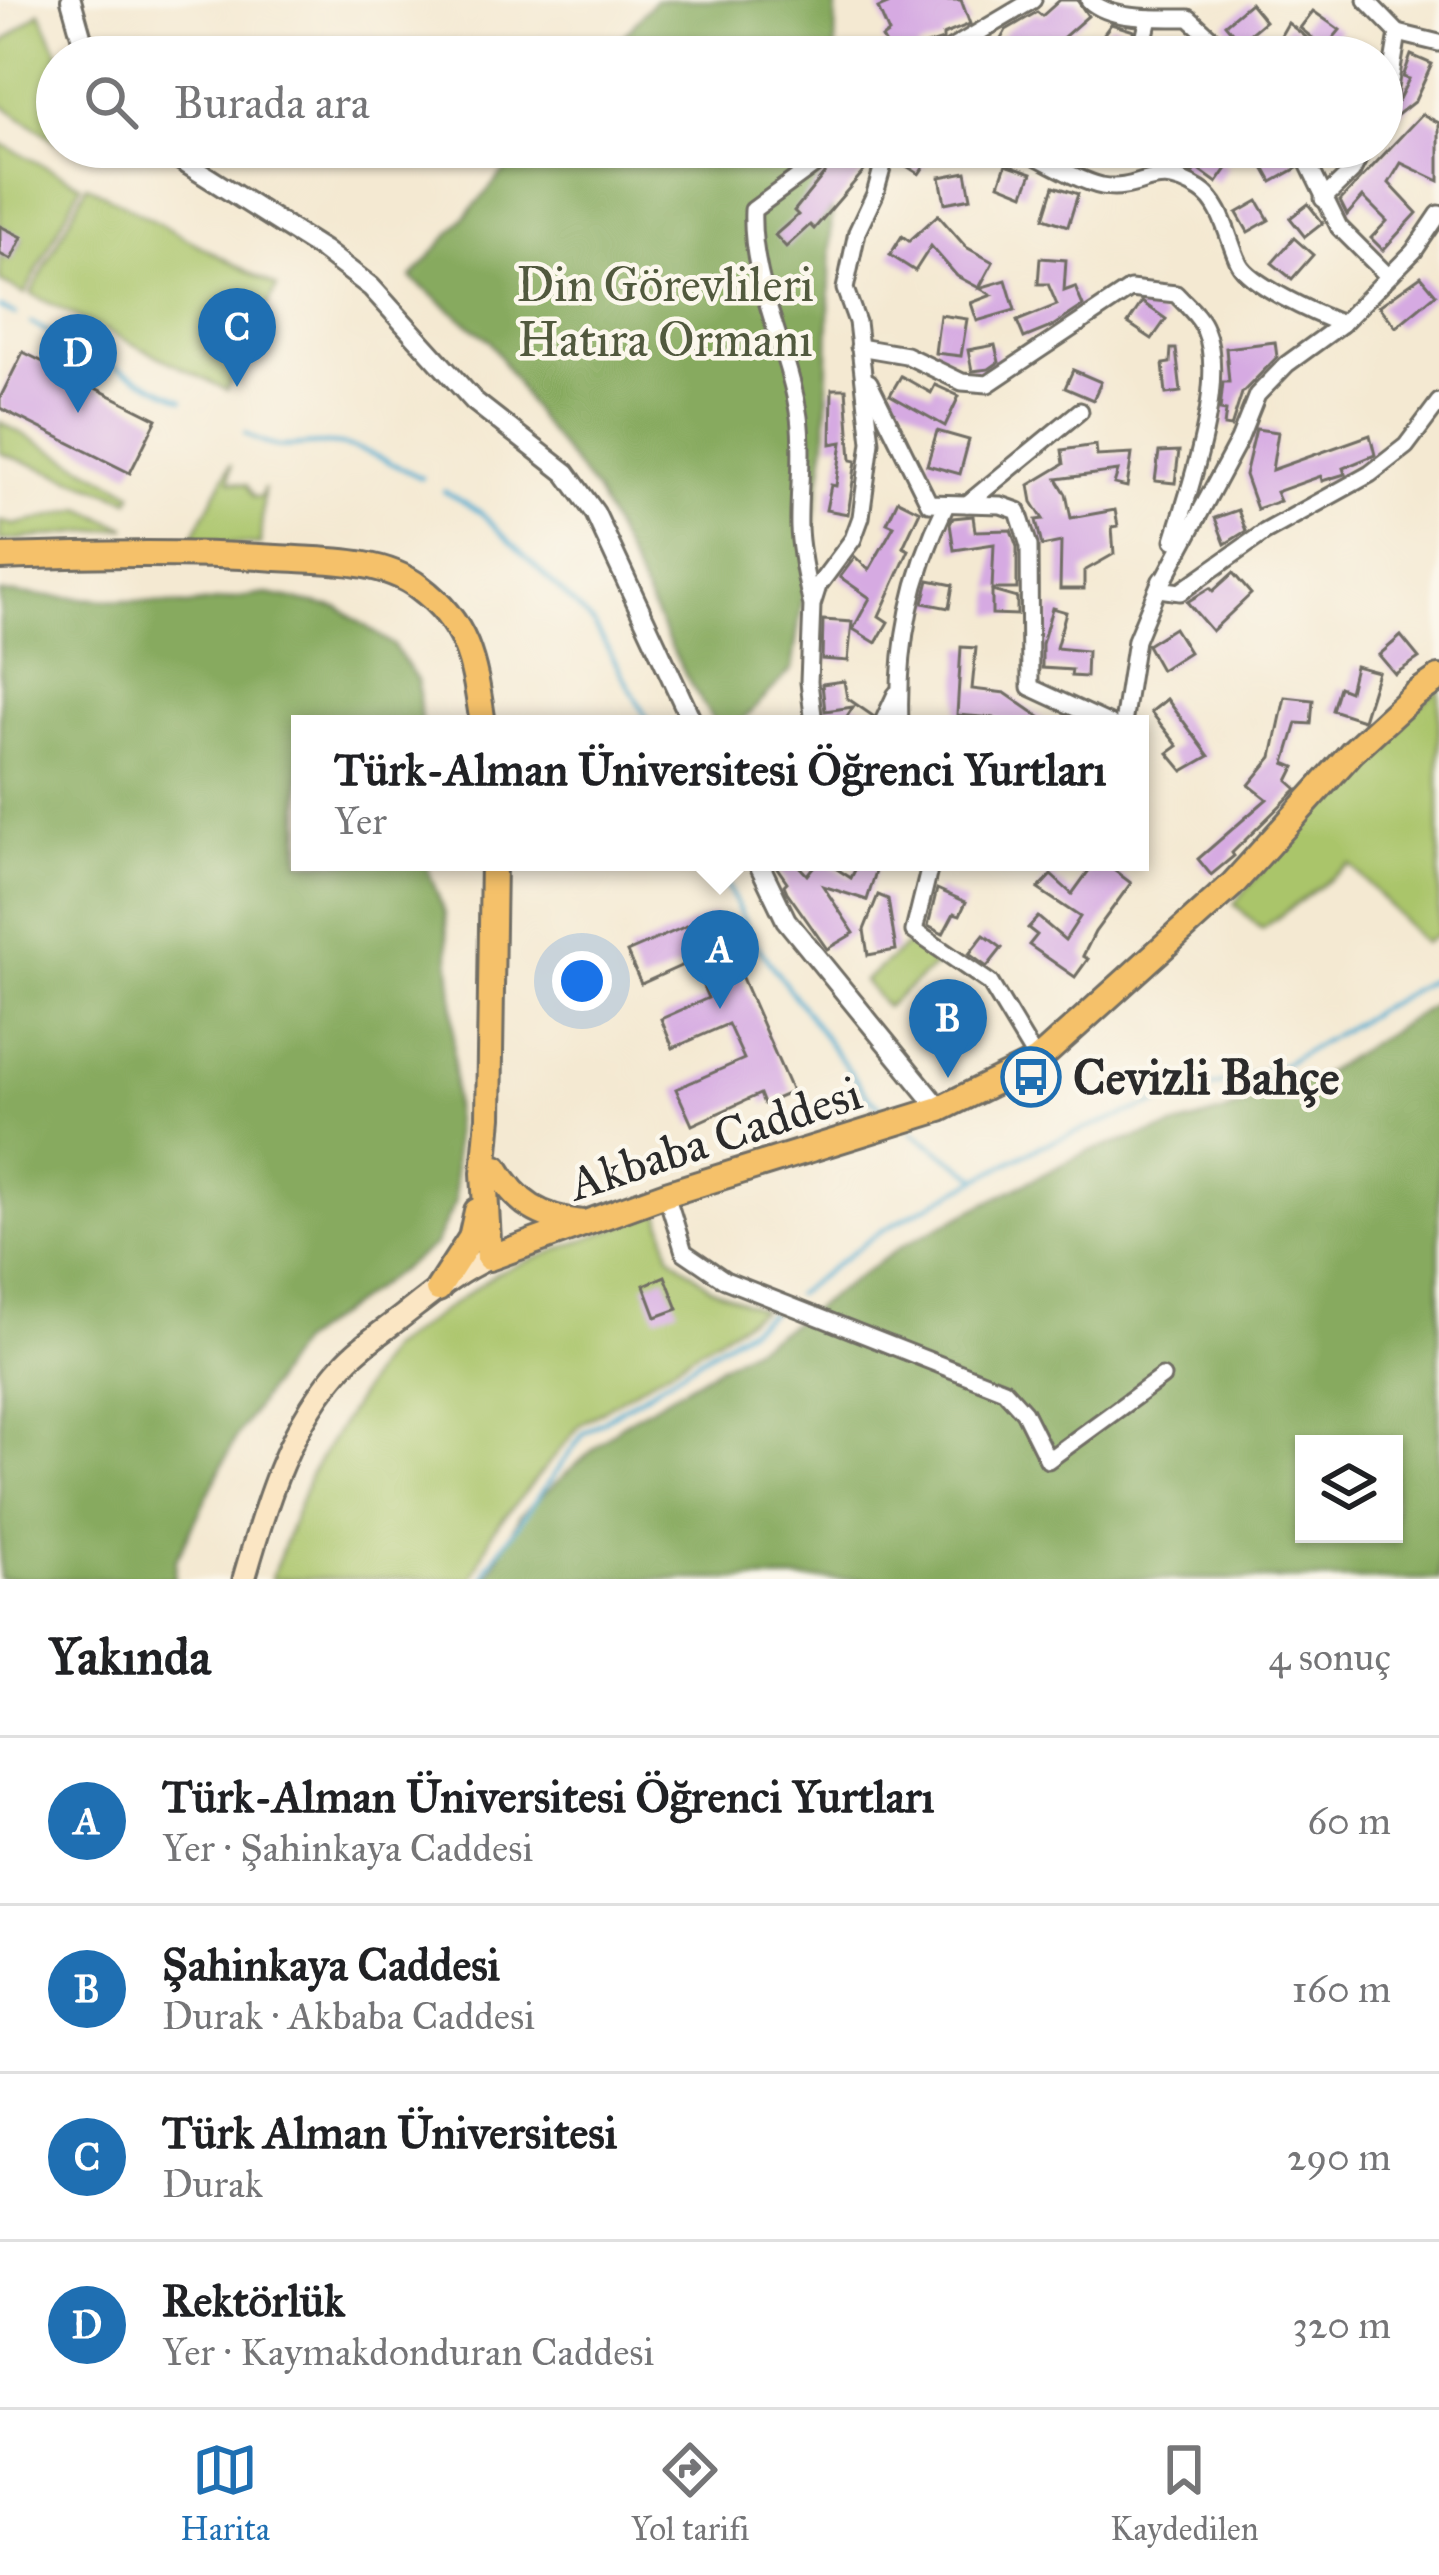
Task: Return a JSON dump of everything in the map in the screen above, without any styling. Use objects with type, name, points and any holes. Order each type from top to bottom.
[{"type":"main road","points":[[0,557],[168,551],[343,562],[394,573],[419,586],[460,629],[473,656],[482,715]]},
{"type":"main road","name":"Akbaba Caddesi","points":[[244,1579],[289,1448],[318,1396],[349,1359],[437,1289],[498,1254],[666,1195],[940,1109],[1037,1061],[1199,916],[1352,752],[1414,694],[1439,678]]},
{"type":"main road","points":[[493,871],[489,1117],[498,1254]]},
{"type":"main road","points":[[490,1170],[526,1207],[585,1224]]},
{"type":"main road","points":[[437,1289],[474,1230],[490,1170]]},
{"type":"street","points":[[71,0],[81,36]]},
{"type":"street","points":[[972,36],[1033,0]]},
{"type":"street","points":[[1089,0],[1095,7],[1149,18],[1189,18]]},
{"type":"street","points":[[1182,0],[1189,18],[1209,36]]},
{"type":"street","points":[[1366,0],[1398,33],[1439,43]]},
{"type":"street","points":[[1145,36],[1149,18]]},
{"type":"street","points":[[193,168],[323,250],[371,287],[474,401],[566,473],[595,513],[689,715]]},
{"type":"street","points":[[810,168],[753,210],[753,227],[762,294],[778,334],[799,418],[799,529],[812,605],[809,682],[813,715]]},
{"type":"street","points":[[812,605],[818,586],[854,539],[861,517],[871,442],[857,322],[845,289],[857,232],[882,168]]},
{"type":"street","points":[[1063,168],[1101,186],[1164,175],[1205,192],[1241,268],[1312,313],[1342,324]]},
{"type":"street","points":[[1309,168],[1339,227],[1388,276]]},
{"type":"street","points":[[1323,199],[1354,168]]},
{"type":"street","points":[[1124,715],[1136,640],[1258,394],[1287,364],[1342,324],[1414,251],[1439,214]]},
{"type":"street","points":[[860,347],[906,356],[962,382],[988,384],[1130,289],[1176,294],[1203,324],[1211,345],[1209,387],[1202,451],[1159,589]]},
{"type":"street","points":[[862,369],[929,503],[1001,505],[1018,511],[1029,546],[1030,687],[1091,715]]},
{"type":"street","points":[[1159,589],[1180,592],[1265,532],[1370,474],[1406,446],[1439,402]]},
{"type":"street","points":[[966,505],[1080,411]]},
{"type":"street","points":[[900,715],[903,625],[923,552],[946,505]]},
{"type":"street","points":[[886,715],[899,689]]},
{"type":"street","points":[[762,871],[786,920],[940,1109]]},
{"type":"street","points":[[929,871],[914,931],[990,982],[1037,1061]]},
{"type":"street","points":[[666,1195],[684,1252],[725,1280],[1004,1390],[1024,1412],[1048,1460],[1162,1377]]},
{"type":"green space","points":[[655,0],[836,0],[835,36],[623,36]]},
{"type":"green space","points":[[40,12],[51,36],[36,36],[36,127],[0,104],[0,45]]},
{"type":"green space","points":[[0,143],[36,162],[36,168],[48,168],[81,185],[25,294],[0,281],[0,256],[11,259],[22,238],[0,226]]},
{"type":"green space","name":"Din Görevlileri Hatıra Ormanı","points":[[508,168],[832,168],[826,441],[792,669],[748,715],[710,715],[682,669],[596,492],[538,418],[490,341],[411,278]]},
{"type":"green space","points":[[87,185],[277,287],[227,390],[31,294]]},
{"type":"green space","points":[[0,422],[133,493],[130,500],[0,453]]},
{"type":"green space","points":[[231,464],[230,481],[247,485],[253,497],[261,497],[264,488],[260,545],[190,542]]},
{"type":"green space","points":[[82,509],[127,528],[0,541],[0,521],[14,525]]},
{"type":"green space","points":[[0,593],[188,605],[267,594],[339,608],[393,645],[418,682],[420,715],[291,715],[291,871],[428,871],[445,914],[453,997],[455,1202],[435,1245],[298,1343],[235,1439],[176,1560],[175,1579],[0,1579]]},
{"type":"green space","points":[[1439,688],[1439,934],[1424,943],[1350,864],[1262,929],[1234,904],[1331,787]]},
{"type":"green space","points":[[912,940],[935,966],[886,1007],[864,981]]},
{"type":"green space","points":[[1439,1001],[1439,1579],[487,1579],[520,1515],[622,1424],[787,1327],[902,1246],[1087,1152],[1225,1112],[1316,1078]]},
{"type":"green space","points":[[660,1211],[670,1255],[711,1288],[762,1310],[581,1424],[493,1531],[472,1579],[271,1579],[310,1475],[387,1350],[497,1273]]},
{"type":"building","points":[[897,0],[961,0],[970,24],[943,36],[885,36],[889,33],[878,8]]},
{"type":"building","points":[[1060,0],[1077,0],[1088,16],[1065,36],[1003,36],[1037,12],[1042,16]]},
{"type":"building","points":[[1250,3],[1265,21],[1247,36],[1235,36],[1225,24]]},
{"type":"building","points":[[1313,11],[1340,30],[1335,36],[1310,36],[1300,28]]},
{"type":"building","points":[[1288,23],[1305,36],[1281,36]]},
{"type":"building","points":[[1111,24],[1134,31],[1132,36],[1102,36]]},
{"type":"building","points":[[1411,55],[1432,64],[1415,101],[1403,110],[1403,91],[1409,79],[1403,77]]},
{"type":"building","points":[[1422,114],[1439,123],[1439,181],[1403,164],[1403,134]]},
{"type":"building","points":[[829,168],[867,168],[814,229],[810,225],[786,247],[775,235],[798,215],[794,211]]},
{"type":"building","points":[[1005,168],[1032,173],[1024,194],[999,184]]},
{"type":"building","points":[[1196,168],[1227,168],[1217,183]]},
{"type":"building","points":[[1264,168],[1297,168],[1272,182]]},
{"type":"building","points":[[1371,168],[1398,168],[1389,183],[1417,213],[1383,250],[1371,238],[1387,221],[1363,197],[1347,215],[1340,201]]},
{"type":"building","points":[[966,172],[971,198],[945,203],[940,177]]},
{"type":"building","points":[[1054,186],[1078,194],[1068,226],[1044,218]]},
{"type":"building","points":[[1258,201],[1269,220],[1248,232],[1237,213]]},
{"type":"building","points":[[1308,204],[1323,223],[1305,237],[1290,218]]},
{"type":"building","points":[[938,215],[966,247],[993,262],[979,288],[957,276],[931,246],[915,271],[890,255],[902,236],[909,241]]},
{"type":"building","points":[[0,226],[22,237],[11,260],[0,254]]},
{"type":"building","points":[[1294,238],[1313,255],[1292,279],[1272,263]]},
{"type":"building","points":[[1040,258],[1066,260],[1064,291],[1075,287],[1083,306],[1024,338],[1017,321],[1057,305],[1048,284],[1038,284]]},
{"type":"building","points":[[1421,276],[1436,294],[1396,327],[1379,306]]},
{"type":"building","points":[[1006,280],[1015,310],[977,321],[971,303],[992,295],[979,288]]},
{"type":"building","points":[[1142,302],[1166,319],[1152,339],[1128,323]]},
{"type":"building","points":[[940,315],[967,319],[961,356],[935,353]]},
{"type":"building","points":[[1275,342],[1277,357],[1242,393],[1231,427],[1224,426],[1226,411],[1220,410],[1223,382],[1229,382],[1226,348]]},
{"type":"building","points":[[995,345],[999,362],[972,371],[968,350]]},
{"type":"building","points":[[1171,349],[1176,349],[1181,392],[1166,394],[1163,364],[1170,363]]},
{"type":"building","points":[[23,352],[157,419],[130,473],[0,408],[0,398]]},
{"type":"building","points":[[1073,370],[1101,382],[1093,400],[1065,388]]},
{"type":"building","points":[[901,376],[931,393],[935,385],[959,396],[945,426],[890,395]]},
{"type":"building","points":[[832,389],[846,389],[851,460],[856,461],[848,514],[826,510],[831,485],[836,486],[842,442],[831,444]]},
{"type":"building","points":[[1256,429],[1278,432],[1272,470],[1370,435],[1375,455],[1343,468],[1345,474],[1322,481],[1321,476],[1276,492],[1280,501],[1257,509],[1245,475]]},
{"type":"building","points":[[937,431],[969,440],[960,474],[927,465]]},
{"type":"building","points":[[1096,445],[1097,456],[1132,454],[1127,487],[1114,484],[1118,471],[1057,479],[1071,518],[1115,510],[1114,554],[1084,571],[1084,589],[1060,589],[1061,542],[1042,546],[1036,520],[1043,519],[1032,502],[1029,485],[1064,464],[1062,450]]},
{"type":"building","points":[[1179,451],[1175,483],[1155,481],[1159,452]]},
{"type":"building","points":[[898,500],[920,511],[903,547],[909,550],[879,616],[888,622],[876,643],[853,629],[870,598],[840,577],[855,557],[869,570],[894,526],[887,523]]},
{"type":"building","points":[[1238,510],[1246,531],[1225,544],[1215,518]]},
{"type":"building","points":[[973,516],[975,531],[1011,530],[1017,547],[1017,589],[992,589],[994,544],[954,550],[953,518]]},
{"type":"building","points":[[1233,573],[1251,594],[1212,631],[1187,602],[1210,588],[1213,591]]},
{"type":"building","points":[[929,580],[953,585],[949,608],[923,603]]},
{"type":"building","points":[[992,591],[1017,598],[1017,615],[992,614]]},
{"type":"building","points":[[1052,608],[1066,612],[1056,648],[1087,651],[1086,677],[1071,676],[1072,670],[1042,668],[1042,644]]},
{"type":"building","points":[[823,620],[852,622],[848,661],[822,659]]},
{"type":"building","points":[[1174,628],[1189,652],[1161,670],[1147,645]]},
{"type":"building","points":[[1401,636],[1419,658],[1395,674],[1379,655]]},
{"type":"building","points":[[961,647],[976,648],[972,689],[1005,693],[1037,715],[957,715]]},
{"type":"building","points":[[1355,666],[1378,672],[1363,720],[1332,710],[1339,687],[1349,691]]},
{"type":"building","points":[[844,681],[847,698],[872,715],[848,715],[853,707],[825,711],[822,684]]},
{"type":"building","points":[[1285,697],[1313,700],[1311,724],[1297,723],[1285,763],[1295,767],[1288,781],[1297,789],[1211,875],[1198,859],[1267,799],[1249,785],[1272,757]]},
{"type":"building","points":[[1167,699],[1209,756],[1183,771],[1168,753],[1178,746],[1151,712]]},
{"type":"building","points":[[779,871],[807,875],[810,871],[840,871],[851,878],[854,871],[876,871],[867,900],[823,886],[854,933],[827,949],[787,892]]},
{"type":"building","points":[[1089,871],[1115,871],[1131,883],[1095,932],[1083,956],[1088,959],[1075,977],[1029,945],[1037,935],[1028,928],[1038,917],[1065,940],[1080,917],[1038,889],[1051,875],[1072,894]]},
{"type":"building","points":[[937,889],[966,902],[943,934],[928,926]]},
{"type":"building","points":[[878,895],[888,899],[896,950],[868,955],[864,930]]},
{"type":"building","points":[[714,914],[792,1092],[764,1104],[760,1094],[692,1125],[676,1089],[744,1059],[728,1024],[673,1048],[661,1019],[708,998],[692,961],[641,984],[627,952]]},
{"type":"building","points":[[984,935],[1002,948],[987,967],[969,954]]},
{"type":"building","points":[[949,1004],[962,1023],[944,1035],[931,1016]]},
{"type":"building","points":[[665,1276],[678,1309],[656,1317],[644,1285]]},
{"type":"waterway","points":[[0,307],[16,315]]},
{"type":"waterway","points":[[31,323],[98,358]]},
{"type":"waterway","points":[[113,366],[183,400]]},
{"type":"waterway","points":[[245,433],[277,446],[354,448],[422,478]]},
{"type":"waterway","points":[[444,491],[480,512],[594,624],[645,715]]},
{"type":"waterway","points":[[720,871],[753,940],[868,1096],[887,1112]]},
{"type":"waterway","points":[[796,1294],[881,1231],[1040,1146],[1148,1106],[1282,1065],[1439,975]]},
{"type":"waterway","points":[[912,1132],[977,1177]]},
{"type":"waterway","points":[[483,1579],[584,1433],[770,1314]]},
{"type":"place","name":"Türk Alman Üniversitesi","points":[[237,387]]},
{"type":"place","name":"Rektörlük","points":[[78,413]]},
{"type":"place","name":"Türk-Alman Üniversitesi Öğrenci Yurtları","points":[[720,1009]]},
{"type":"place","name":"Cevizli Bahçe","points":[[1031,1077]]},
{"type":"place","name":"Şahinkaya Caddesi","points":[[948,1078]]}]
